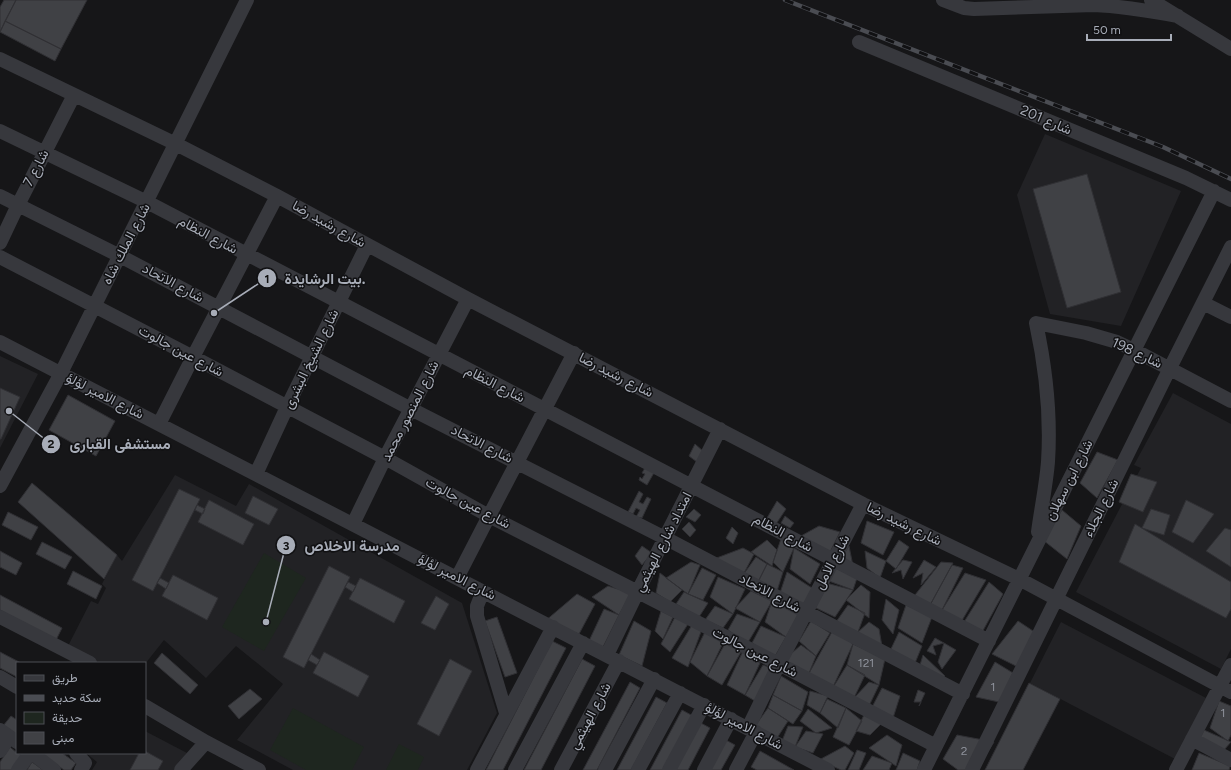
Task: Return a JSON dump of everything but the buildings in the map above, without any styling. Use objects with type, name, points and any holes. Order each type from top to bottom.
[{"type":"street","name":"شارع الملك شاه","points":[[1,480],[61,373],[247,0]]},
{"type":"street","points":[[943,0],[964,8],[974,9],[997,4],[1113,6],[1178,16]]},
{"type":"street","points":[[1151,0],[1231,49]]},
{"type":"street","name":"شارع 201","points":[[859,42],[1186,178],[1231,200]]},
{"type":"street","name":"شارع رشيد رضا","points":[[0,59],[176,144],[278,196],[468,299],[863,504],[1019,579],[1226,690]]},
{"type":"street","name":"شارع 7","points":[[0,243],[74,95]]},
{"type":"street","name":"شارع النظام","points":[[0,131],[147,202],[246,255],[692,485],[989,641]]},
{"type":"street","name":"شارع ابن سهلان","points":[[924,770],[1214,191]]},
{"type":"street","name":"شارع الاتحاد","points":[[0,196],[219,307],[411,409],[665,538],[963,694]]},
{"type":"street","points":[[159,424],[278,196]]},
{"type":"street","name":"شارع الشيخ البشرى","points":[[256,474],[287,407],[367,245]]},
{"type":"street","name":"شارع الجلاء","points":[[972,770],[1231,247]]},
{"type":"street","name":"شارع عين جالوت","points":[[0,257],[385,458],[489,516],[638,591],[936,746]]},
{"type":"street","name":"شارع المنصور محمد","points":[[353,524],[385,458],[468,299]]},
{"type":"street","points":[[1203,303],[1231,317]]},
{"type":"street","name":"شارع 198","points":[[1036,544],[1045,490],[1049,434],[1046,378],[1036,323],[1086,333],[1112,341],[1170,368],[1231,401]]},
{"type":"street","name":"شارع الامير لؤلؤ","points":[[0,342],[583,642],[828,770]]},
{"type":"street","points":[[458,578],[574,353]]},
{"type":"street","name":"امتداد شارع الهيثمي","points":[[613,658],[638,591],[720,429]]},
{"type":"street","name":"شارع الامل","points":[[738,769],[779,664],[863,504]]},
{"type":"street","points":[[484,591],[477,606],[477,616],[506,713]]},
{"type":"street","points":[[0,618],[88,662]]},
{"type":"street","points":[[477,770],[553,627]]},
{"type":"street","points":[[515,770],[583,642]]},
{"type":"street","name":"شارع الهيثمي","points":[[561,770],[613,658]]},
{"type":"street","points":[[1176,770],[1192,739],[1226,690],[1231,665]]},
{"type":"street","points":[[0,677],[16,686]]},
{"type":"street","points":[[605,770],[654,679]]},
{"type":"street","points":[[638,770],[680,693]]},
{"type":"street","points":[[669,770],[704,705]]},
{"type":"street","points":[[146,707],[206,742],[259,770]]},
{"type":"street","points":[[704,770],[731,719]]},
{"type":"street","points":[[0,751],[9,736]]},
{"type":"street","points":[[1192,739],[1231,760]]},
{"type":"street","points":[[181,770],[206,742]]},
{"type":"street","points":[[18,770],[30,754]]},
{"type":"street","points":[[32,754],[51,769]]},
{"type":"street","points":[[77,754],[85,763],[81,770]]},
{"type":"shaded area","points":[[1045,134],[1181,191],[1121,326],[1050,314],[1017,195]]},
{"type":"shaded area","points":[[0,356],[38,374],[0,448]]},
{"type":"shaded area","points":[[1173,393],[1231,424],[1231,649],[1221,669],[1076,592],[1141,468],[1134,465]]},
{"type":"shaded area","points":[[175,475],[236,506],[249,484],[462,603],[497,713],[467,770],[293,770],[237,740],[283,684],[236,646],[206,678],[164,640],[146,663],[97,662],[68,646],[91,601],[98,604],[106,588],[102,584],[117,555],[122,561]]},
{"type":"shaded area","points":[[1061,622],[1206,698],[1175,759],[1030,683]]},
{"type":"shaded area","points":[[146,732],[187,753],[174,770],[92,770],[97,762],[87,754],[146,754]]},
{"type":"green space","points":[[264,553],[306,578],[264,651],[222,627]]},
{"type":"green space","points":[[293,708],[364,747],[352,770],[306,770],[270,750]]},
{"type":"green space","points":[[399,744],[424,757],[418,770],[386,770]]},
{"type":"railway","points":[[785,0],[1163,147],[1231,179]]},
{"type":"place","name":"بيت الرشايدة.","points":[[214,313]]},
{"type":"place","name":"مستشفى القبارى","points":[[9,411]]},
{"type":"place","name":"مدرسة الاخلاص","points":[[266,622]]}]
